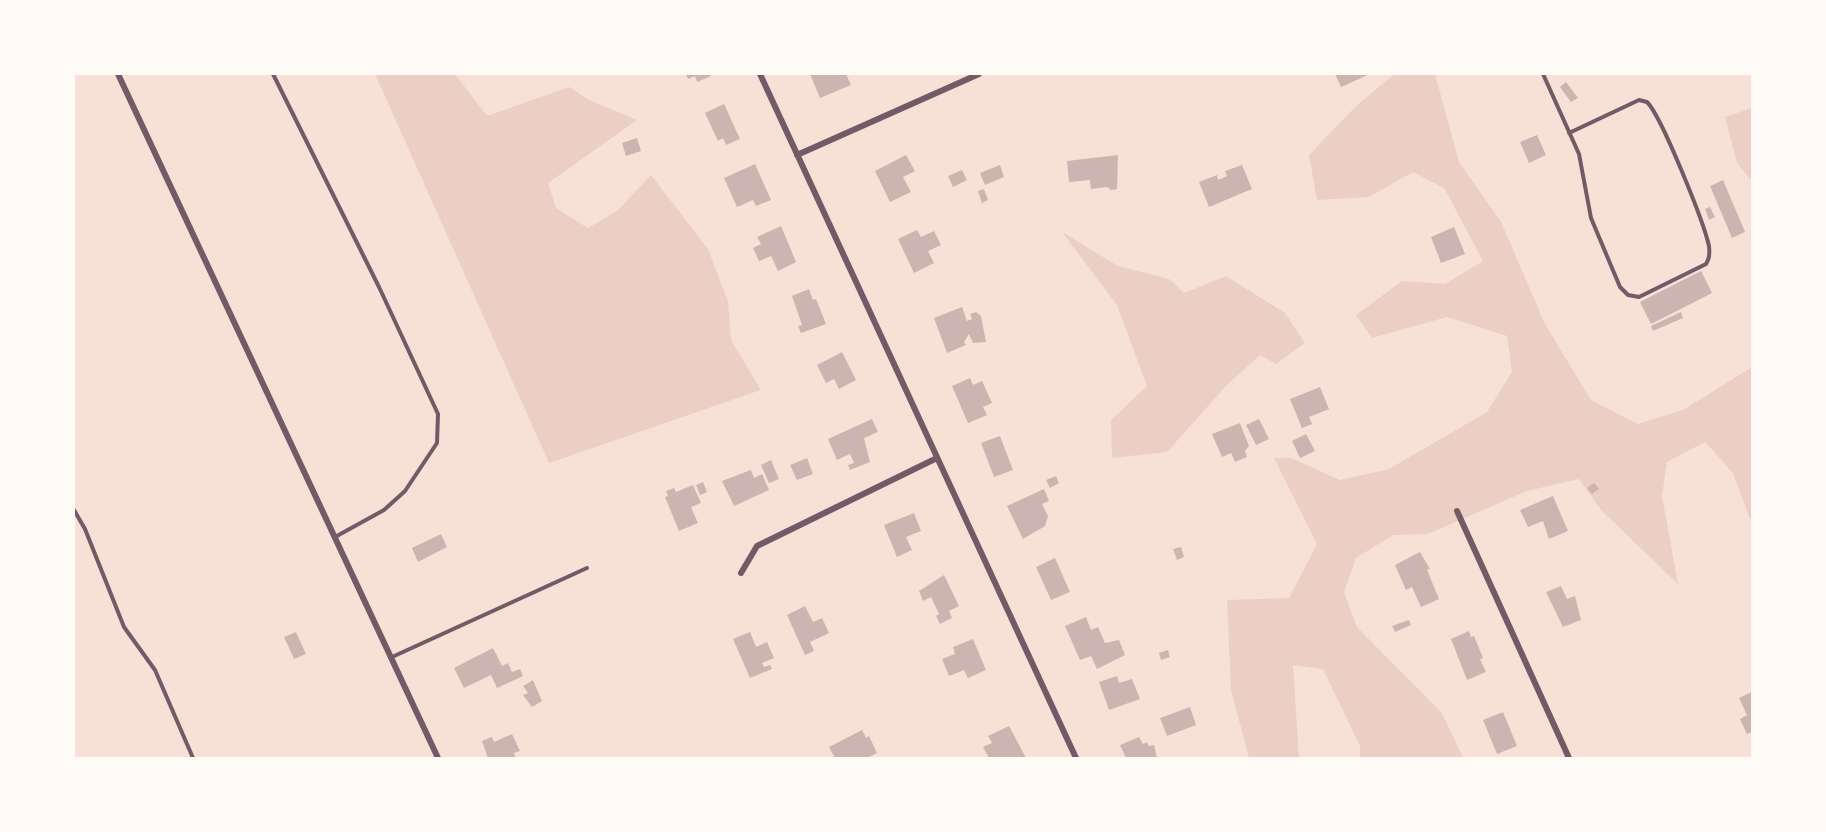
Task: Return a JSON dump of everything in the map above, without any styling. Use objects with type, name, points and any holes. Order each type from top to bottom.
[{"type":"street","points":[[118,74],[438,759]]},
{"type":"street","points":[[760,74],[1076,759]]},
{"type":"street","points":[[797,155],[979,74]]},
{"type":"street","points":[[741,573],[757,546],[937,458]]},
{"type":"street","points":[[1457,511],[1569,759]]},
{"type":"lane","points":[[273,74],[411,352],[438,414],[437,443],[405,491],[384,510],[334,537]]},
{"type":"lane","points":[[1543,74],[1569,133],[1579,154],[1596,231],[1620,287],[1628,295],[1639,297],[1706,264],[1710,253],[1708,243],[1691,194],[1647,102],[1639,100],[1569,133]]},
{"type":"lane","points":[[74,510],[85,529],[124,627],[155,669],[193,759]]},
{"type":"lane","points":[[391,658],[587,568]]},
{"type":"shaded area","points":[[375,74],[455,74],[487,116],[569,87],[589,100],[637,120],[548,183],[556,208],[588,228],[617,211],[651,175],[708,249],[728,301],[731,340],[761,390],[549,463]]},
{"type":"shaded area","points":[[1394,74],[1435,74],[1459,162],[1501,222],[1545,324],[1591,400],[1638,424],[1683,410],[1752,367],[1752,517],[1750,519],[1733,473],[1705,442],[1667,462],[1662,496],[1678,584],[1601,510],[1579,479],[1527,491],[1428,534],[1393,535],[1356,558],[1344,592],[1357,627],[1442,713],[1463,758],[1360,758],[1360,746],[1323,669],[1293,665],[1299,758],[1249,758],[1231,690],[1227,600],[1289,598],[1317,544],[1274,458],[1291,458],[1340,480],[1389,469],[1487,412],[1512,372],[1507,336],[1447,317],[1372,338],[1356,315],[1402,281],[1445,284],[1483,261],[1444,188],[1413,172],[1369,197],[1317,200],[1309,155],[1355,107]]},
{"type":"shaded area","points":[[1752,108],[1752,181],[1737,163],[1725,117]]},
{"type":"shaded area","points":[[1062,232],[1118,266],[1169,279],[1184,293],[1226,276],[1285,313],[1305,343],[1276,364],[1260,355],[1226,386],[1167,452],[1112,458],[1111,420],[1147,386],[1117,305]]},
{"type":"building","points":[[686,74],[710,74],[711,76],[697,82],[695,76],[688,79]]},
{"type":"building","points":[[810,74],[846,74],[851,85],[820,98]]},
{"type":"building","points":[[1335,74],[1370,74],[1341,87]]},
{"type":"building","points":[[1566,82],[1578,98],[1571,102],[1560,87]]},
{"type":"building","points":[[724,104],[740,139],[726,145],[723,138],[718,141],[705,113]]},
{"type":"building","points":[[1537,135],[1546,155],[1529,163],[1520,142]]},
{"type":"building","points":[[637,138],[641,151],[626,156],[622,143]]},
{"type":"building","points":[[906,155],[915,171],[903,177],[911,192],[890,202],[875,171]]},
{"type":"building","points":[[1118,155],[1117,189],[1111,190],[1107,187],[1091,189],[1090,180],[1069,182],[1067,161]]},
{"type":"building","points":[[755,164],[771,200],[756,206],[753,200],[737,207],[724,178]]},
{"type":"building","points":[[1000,165],[1004,177],[985,185],[980,173]]},
{"type":"building","points":[[1242,165],[1252,189],[1209,207],[1199,182],[1217,175],[1218,180],[1227,176],[1225,171]]},
{"type":"building","points":[[962,170],[967,180],[953,187],[948,176]]},
{"type":"building","points":[[1723,180],[1745,232],[1732,238],[1710,186]]},
{"type":"building","points":[[984,189],[988,200],[982,203],[978,191]]},
{"type":"building","points":[[1710,207],[1715,217],[1709,220],[1705,209]]},
{"type":"building","points":[[781,226],[796,262],[778,271],[771,256],[759,261],[753,248],[761,244],[757,237]]},
{"type":"building","points":[[1454,227],[1465,254],[1441,263],[1431,237]]},
{"type":"building","points":[[917,230],[921,237],[934,231],[941,245],[928,251],[934,263],[914,273],[898,239]]},
{"type":"building","points":[[1701,271],[1712,293],[1651,324],[1640,302]]},
{"type":"building","points":[[809,289],[813,300],[816,299],[826,324],[801,333],[798,326],[802,325],[792,296]]},
{"type":"building","points":[[962,307],[967,321],[972,319],[970,314],[976,312],[981,316],[986,342],[973,343],[969,334],[964,342],[966,345],[947,353],[934,318]]},
{"type":"building","points":[[1681,312],[1683,318],[1653,331],[1651,326]]},
{"type":"building","points":[[842,352],[856,380],[839,389],[834,379],[826,383],[817,365]]},
{"type":"building","points":[[970,378],[973,385],[982,381],[992,403],[983,407],[987,415],[968,423],[952,386]]},
{"type":"building","points":[[1320,387],[1329,409],[1309,417],[1312,424],[1302,428],[1290,399]]},
{"type":"building","points":[[872,419],[878,432],[864,438],[870,462],[850,470],[848,465],[854,463],[850,454],[837,460],[828,439]]},
{"type":"building","points":[[1259,419],[1269,439],[1256,445],[1246,425]]},
{"type":"building","points":[[1240,423],[1249,446],[1245,451],[1247,457],[1235,462],[1231,453],[1222,457],[1212,434]]},
{"type":"building","points":[[1306,434],[1315,451],[1300,458],[1292,441]]},
{"type":"building","points":[[1000,436],[1013,470],[994,477],[981,443]]},
{"type":"building","points":[[807,458],[813,474],[797,480],[790,465]]},
{"type":"building","points":[[771,460],[779,479],[769,483],[761,465]]},
{"type":"building","points":[[751,470],[754,478],[762,474],[769,490],[734,506],[722,481]]},
{"type":"building","points":[[1056,476],[1059,483],[1050,488],[1046,480]]},
{"type":"building","points":[[703,482],[707,492],[700,495],[696,485]]},
{"type":"building","points":[[1594,483],[1599,489],[1592,494],[1587,488]]},
{"type":"building","points":[[693,485],[701,503],[691,507],[698,523],[679,531],[665,497],[668,496],[666,491],[674,488],[676,492]]},
{"type":"building","points":[[1044,489],[1049,501],[1042,504],[1048,516],[1045,526],[1023,539],[1007,506]]},
{"type":"building","points":[[1553,496],[1568,531],[1549,539],[1543,521],[1528,527],[1520,510]]},
{"type":"building","points":[[914,513],[921,531],[906,537],[912,550],[897,557],[884,525]]},
{"type":"building","points":[[441,534],[447,547],[418,562],[412,548]]},
{"type":"building","points":[[1181,547],[1184,557],[1177,560],[1173,549]]},
{"type":"building","points":[[1420,552],[1430,569],[1427,570],[1439,599],[1421,607],[1412,587],[1406,590],[1395,565]]},
{"type":"building","points":[[1055,558],[1070,592],[1051,600],[1036,567]]},
{"type":"building","points":[[944,575],[959,606],[949,611],[952,618],[940,624],[936,616],[939,614],[931,597],[923,601],[919,591]]},
{"type":"building","points":[[1561,586],[1567,599],[1575,596],[1581,620],[1563,627],[1546,592]]},
{"type":"building","points":[[805,606],[813,622],[822,618],[829,633],[810,642],[814,651],[805,655],[787,615]]},
{"type":"building","points":[[1086,617],[1091,630],[1098,627],[1105,643],[1119,640],[1125,655],[1097,669],[1091,656],[1080,660],[1065,626]]},
{"type":"building","points":[[1409,620],[1411,625],[1395,632],[1392,626]]},
{"type":"building","points":[[1469,631],[1471,637],[1474,636],[1486,672],[1467,680],[1451,639]]},
{"type":"building","points":[[296,632],[306,654],[294,659],[284,637]]},
{"type":"building","points":[[750,632],[756,647],[767,642],[774,658],[762,663],[764,667],[770,665],[772,669],[750,678],[733,639]]},
{"type":"building","points":[[973,639],[986,670],[968,678],[964,670],[949,676],[942,659],[955,654],[953,647]]},
{"type":"building","points":[[493,648],[502,666],[508,663],[512,672],[520,669],[523,676],[497,688],[491,675],[464,688],[454,668]]},
{"type":"building","points":[[1168,650],[1170,657],[1161,660],[1159,653]]},
{"type":"building","points":[[1117,676],[1119,683],[1132,679],[1140,699],[1109,710],[1099,682]]},
{"type":"building","points":[[533,680],[542,701],[532,707],[523,695],[528,693],[523,686]]},
{"type":"building","points":[[1752,692],[1752,732],[1747,734],[1740,719],[1747,715],[1739,698]]},
{"type":"building","points":[[1190,707],[1196,725],[1167,736],[1160,718]]},
{"type":"building","points":[[1503,712],[1517,746],[1497,754],[1483,720]]},
{"type":"building","points":[[1009,726],[1026,758],[989,758],[983,747],[992,743],[988,736]]},
{"type":"building","points":[[862,730],[866,738],[869,736],[877,753],[867,758],[835,758],[829,747]]},
{"type":"building","points":[[512,734],[520,751],[514,753],[516,758],[488,758],[482,741],[492,737],[494,742]]},
{"type":"building","points":[[1139,737],[1143,744],[1147,742],[1149,746],[1154,745],[1157,758],[1126,758],[1120,745]]}]
